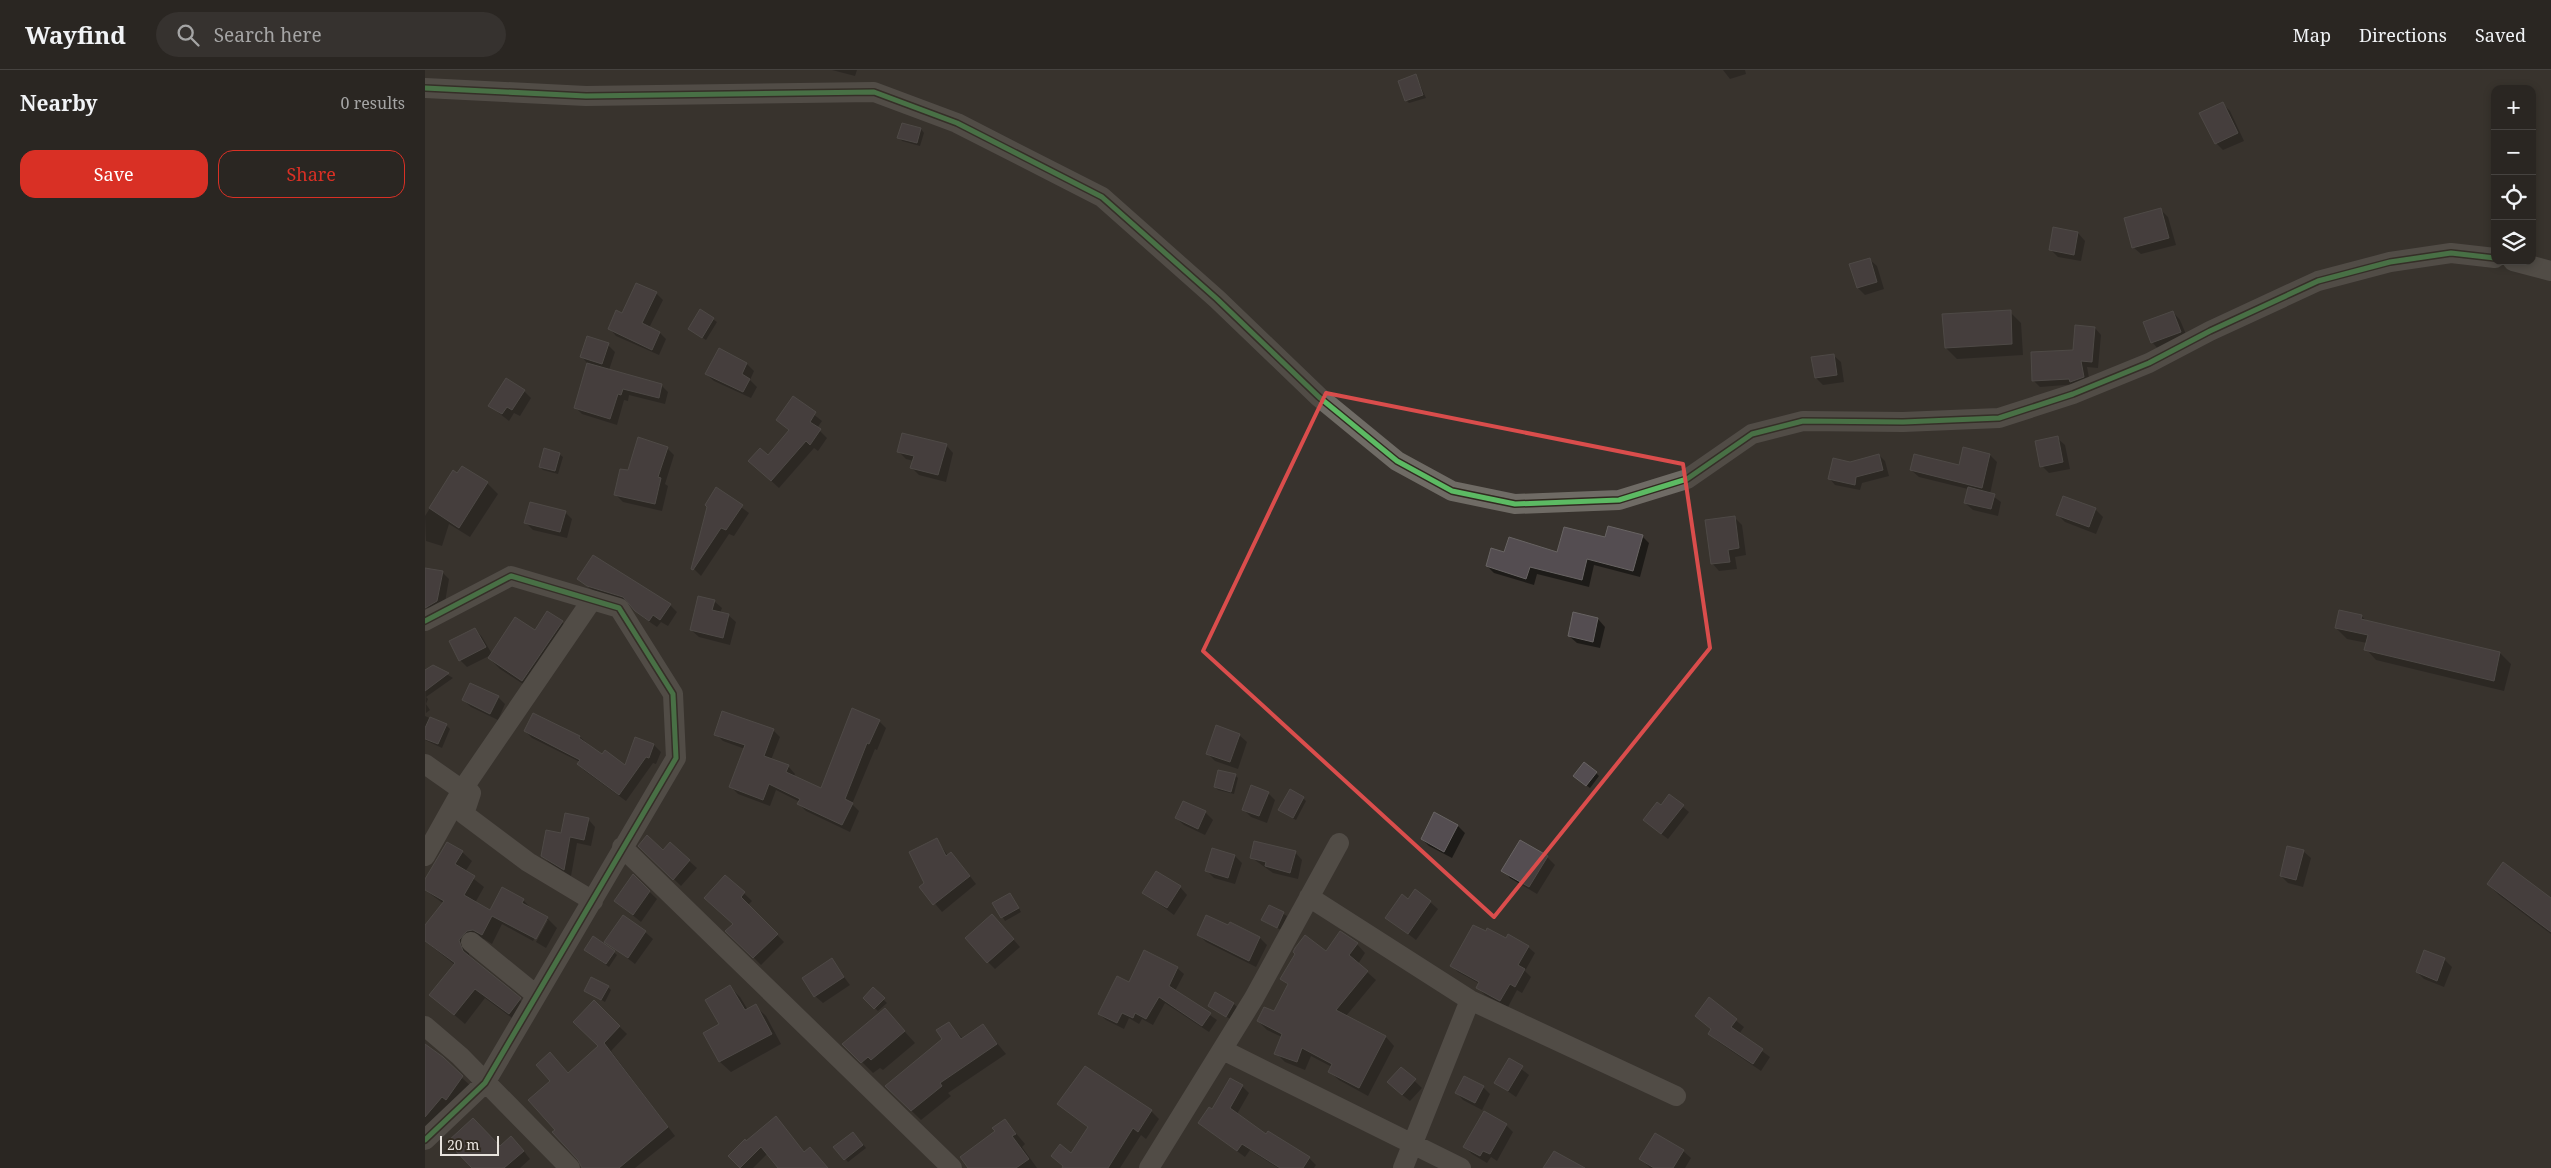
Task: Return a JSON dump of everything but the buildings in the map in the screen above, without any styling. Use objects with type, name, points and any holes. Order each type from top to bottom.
[{"type":"street","points":[[425,88],[586,96],[873,92],[957,123],[1102,197],[1217,299],[1319,398],[1397,462],[1452,491],[1515,504],[1619,500],[1687,479],[1751,434],[1803,421],[1903,422],[1999,418],[2073,394],[2149,363],[2210,331],[2318,281],[2390,262],[2451,253],[2491,258]]},
{"type":"street","points":[[2527,265],[2551,272]]},
{"type":"street","points":[[425,621],[511,576],[619,608],[673,694],[676,758],[485,1083],[425,1140]]},
{"type":"street","points":[[425,856],[462,790],[592,600]]},
{"type":"street","points":[[425,764],[462,790],[471,793],[464,814],[528,862],[593,901]]},
{"type":"street","points":[[1149,1168],[1223,1050],[1339,843]]},
{"type":"street","points":[[622,847],[952,1168]]},
{"type":"street","points":[[1309,897],[1469,1000],[1675,1096]]},
{"type":"street","points":[[471,942],[535,995]]},
{"type":"street","points":[[1403,1168],[1469,1000]]},
{"type":"street","points":[[425,1026],[460,1056],[570,1168]]},
{"type":"street","points":[[1223,1050],[1461,1168]]},
{"type":"highlighted area","points":[[1326,393],[1683,464],[1710,648],[1494,917],[1203,651]]},
{"type":"cycle path","points":[[425,88],[586,96],[874,92],[957,123],[1102,197],[1217,299],[1319,397],[1397,461],[1452,491],[1515,504],[1619,500],[1687,479],[1752,434],[1803,421],[1903,422],[1999,418],[2073,394],[2149,363],[2210,331],[2318,281],[2390,262],[2451,253],[2491,258]]},
{"type":"cycle path","points":[[425,621],[511,576],[619,608],[673,694],[676,758],[485,1083],[425,1140]]}]
